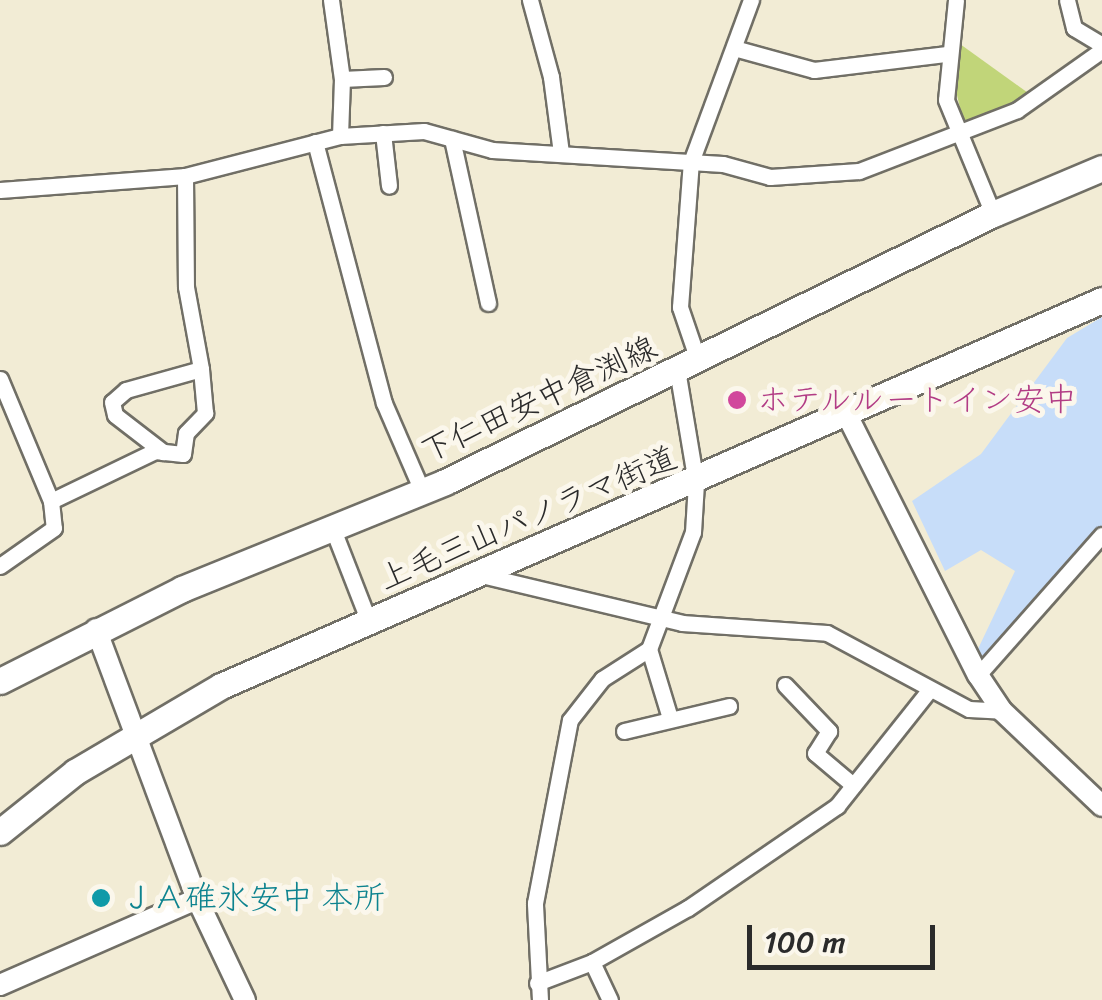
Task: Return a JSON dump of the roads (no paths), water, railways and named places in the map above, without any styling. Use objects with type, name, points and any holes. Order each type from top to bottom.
[{"type":"main road","name":"下仁田安中倉渕線","points":[[0,681],[96,629],[422,492],[992,214],[1102,168]]},
{"type":"main road","name":"上毛三山パノラマ街道","points":[[0,832],[137,732],[221,686],[696,484],[1102,300]]},
{"type":"street","points":[[331,0],[342,79],[340,136]]},
{"type":"street","points":[[530,0],[551,77],[561,153]]},
{"type":"street","points":[[670,718],[649,649],[693,532],[696,484],[680,307],[691,162],[751,0]]},
{"type":"street","points":[[956,0],[947,54],[946,100],[954,130],[992,214]]},
{"type":"street","points":[[0,190],[185,176],[340,136],[424,131],[492,150],[691,162],[770,177],[859,171],[954,130],[1018,110],[1102,48],[1074,28],[1067,0]]},
{"type":"street","points":[[734,48],[814,70],[947,54]]},
{"type":"street","points":[[342,79],[384,77]]},
{"type":"street","points":[[383,133],[389,186]]},
{"type":"street","points":[[452,139],[488,303]]},
{"type":"street","points":[[315,142],[384,403],[422,492]]},
{"type":"street","points":[[51,502],[162,452],[183,454],[186,433],[205,412],[186,288],[185,176]]},
{"type":"street","points":[[162,452],[115,415],[112,402],[126,390],[201,369]]},
{"type":"street","points":[[0,379],[51,502],[54,528],[0,566]]},
{"type":"street","points":[[847,415],[978,674],[1002,712],[1102,806]]},
{"type":"street","points":[[332,527],[369,622]]},
{"type":"street","points":[[978,674],[1102,535]]},
{"type":"street","points":[[477,574],[660,618],[827,634],[969,709],[1002,712]]},
{"type":"street","points":[[96,629],[137,732],[136,746],[197,900],[245,1000]]},
{"type":"street","points":[[540,1000],[535,903],[570,720],[602,679],[649,649]]},
{"type":"street","points":[[786,685],[829,731],[815,754],[853,785]]},
{"type":"street","points":[[537,983],[592,962],[688,908],[836,806],[930,689]]},
{"type":"street","points":[[624,731],[730,706]]},
{"type":"street","points":[[0,984],[197,900]]},
{"type":"street","points":[[592,962],[610,1000]]},
{"type":"place","name":"ホテルルートイン安中","points":[[737,400]]},
{"type":"place","name":"ＪＡ碓氷安中 本所","points":[[101,898]]}]
